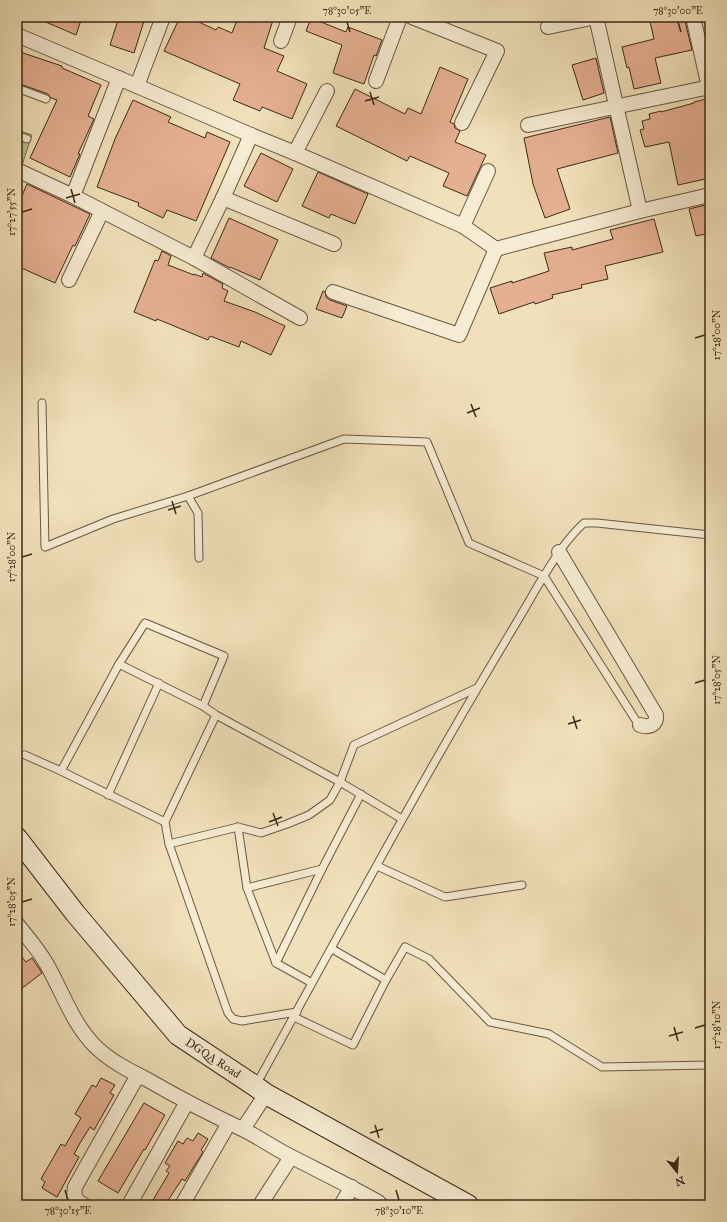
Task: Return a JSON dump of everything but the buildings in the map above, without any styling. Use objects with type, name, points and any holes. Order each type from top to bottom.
[{"type":"main road","name":"DGQA Road","points":[[17,838],[75,913],[178,1035],[261,1090],[468,1205]]},
{"type":"street","points":[[137,86],[163,17]]},
{"type":"street","points":[[280,41],[290,17]]},
{"type":"street","points":[[376,81],[400,17]]},
{"type":"street","points":[[412,17],[497,51],[462,123]]},
{"type":"street","points":[[548,27],[596,17],[615,107],[640,211]]},
{"type":"street","points":[[528,125],[710,87],[693,17]]},
{"type":"street","points":[[17,35],[463,226],[496,249],[640,211],[710,195]]},
{"type":"street","points":[[73,196],[119,78]]},
{"type":"street","points":[[295,153],[327,91]]},
{"type":"street","points":[[194,258],[251,135]]},
{"type":"street","points":[[17,170],[73,196],[194,258],[300,318]]},
{"type":"street","points":[[463,226],[488,171]]},
{"type":"street","points":[[223,198],[334,244]]},
{"type":"street","points":[[69,280],[102,211]]},
{"type":"street","points":[[332,292],[459,335],[496,249]]},
{"type":"street","points":[[560,552],[656,715],[655,722],[651,726],[645,727],[640,725]]},
{"type":"street","points":[[17,924],[21,939],[38,950],[46,962],[69,1011],[78,1026],[98,1049],[138,1075],[187,1102],[243,1129],[291,1157],[352,1187],[381,1205]]},
{"type":"street","points":[[84,1205],[74,1196],[75,1187],[138,1075]]},
{"type":"street","points":[[243,1129],[261,1090]]},
{"type":"street","points":[[129,1205],[187,1102]]},
{"type":"street","points":[[182,1205],[229,1123]]},
{"type":"street","points":[[260,1205],[291,1157]]},
{"type":"street","points":[[341,1205],[352,1187]]},
{"type":"lane","points":[[17,88],[46,99]]},
{"type":"lane","points":[[17,135],[27,139]]},
{"type":"lane","points":[[42,403],[45,547],[113,519],[188,496],[344,439],[427,442],[469,543],[544,576],[640,725]]},
{"type":"lane","points":[[188,496],[198,513],[199,558]]},
{"type":"lane","points":[[261,1090],[312,982],[332,949],[402,819],[544,576],[575,530],[584,523],[597,523],[710,535]]},
{"type":"lane","points":[[61,771],[119,664],[145,623],[224,656],[203,706]]},
{"type":"lane","points":[[119,664],[203,706],[216,715],[340,782],[402,819]]},
{"type":"lane","points":[[108,795],[159,683]]},
{"type":"lane","points":[[169,844],[238,827],[262,833],[309,815],[330,800],[340,782],[354,745],[478,688]]},
{"type":"lane","points":[[216,715],[165,822],[169,844],[228,1013],[233,1019],[242,1021],[296,1015],[353,1045],[386,980],[405,947],[429,959],[490,1022],[549,1034],[602,1067],[710,1065]]},
{"type":"lane","points":[[25,755],[165,822]]},
{"type":"lane","points":[[276,963],[361,794]]},
{"type":"lane","points":[[238,827],[247,888],[276,963],[312,982]]},
{"type":"lane","points":[[377,866],[445,897],[522,885]]},
{"type":"lane","points":[[247,888],[322,869]]},
{"type":"lane","points":[[332,949],[386,980]]},
{"type":"green space","points":[[17,130],[32,135],[22,165],[17,163]]}]
